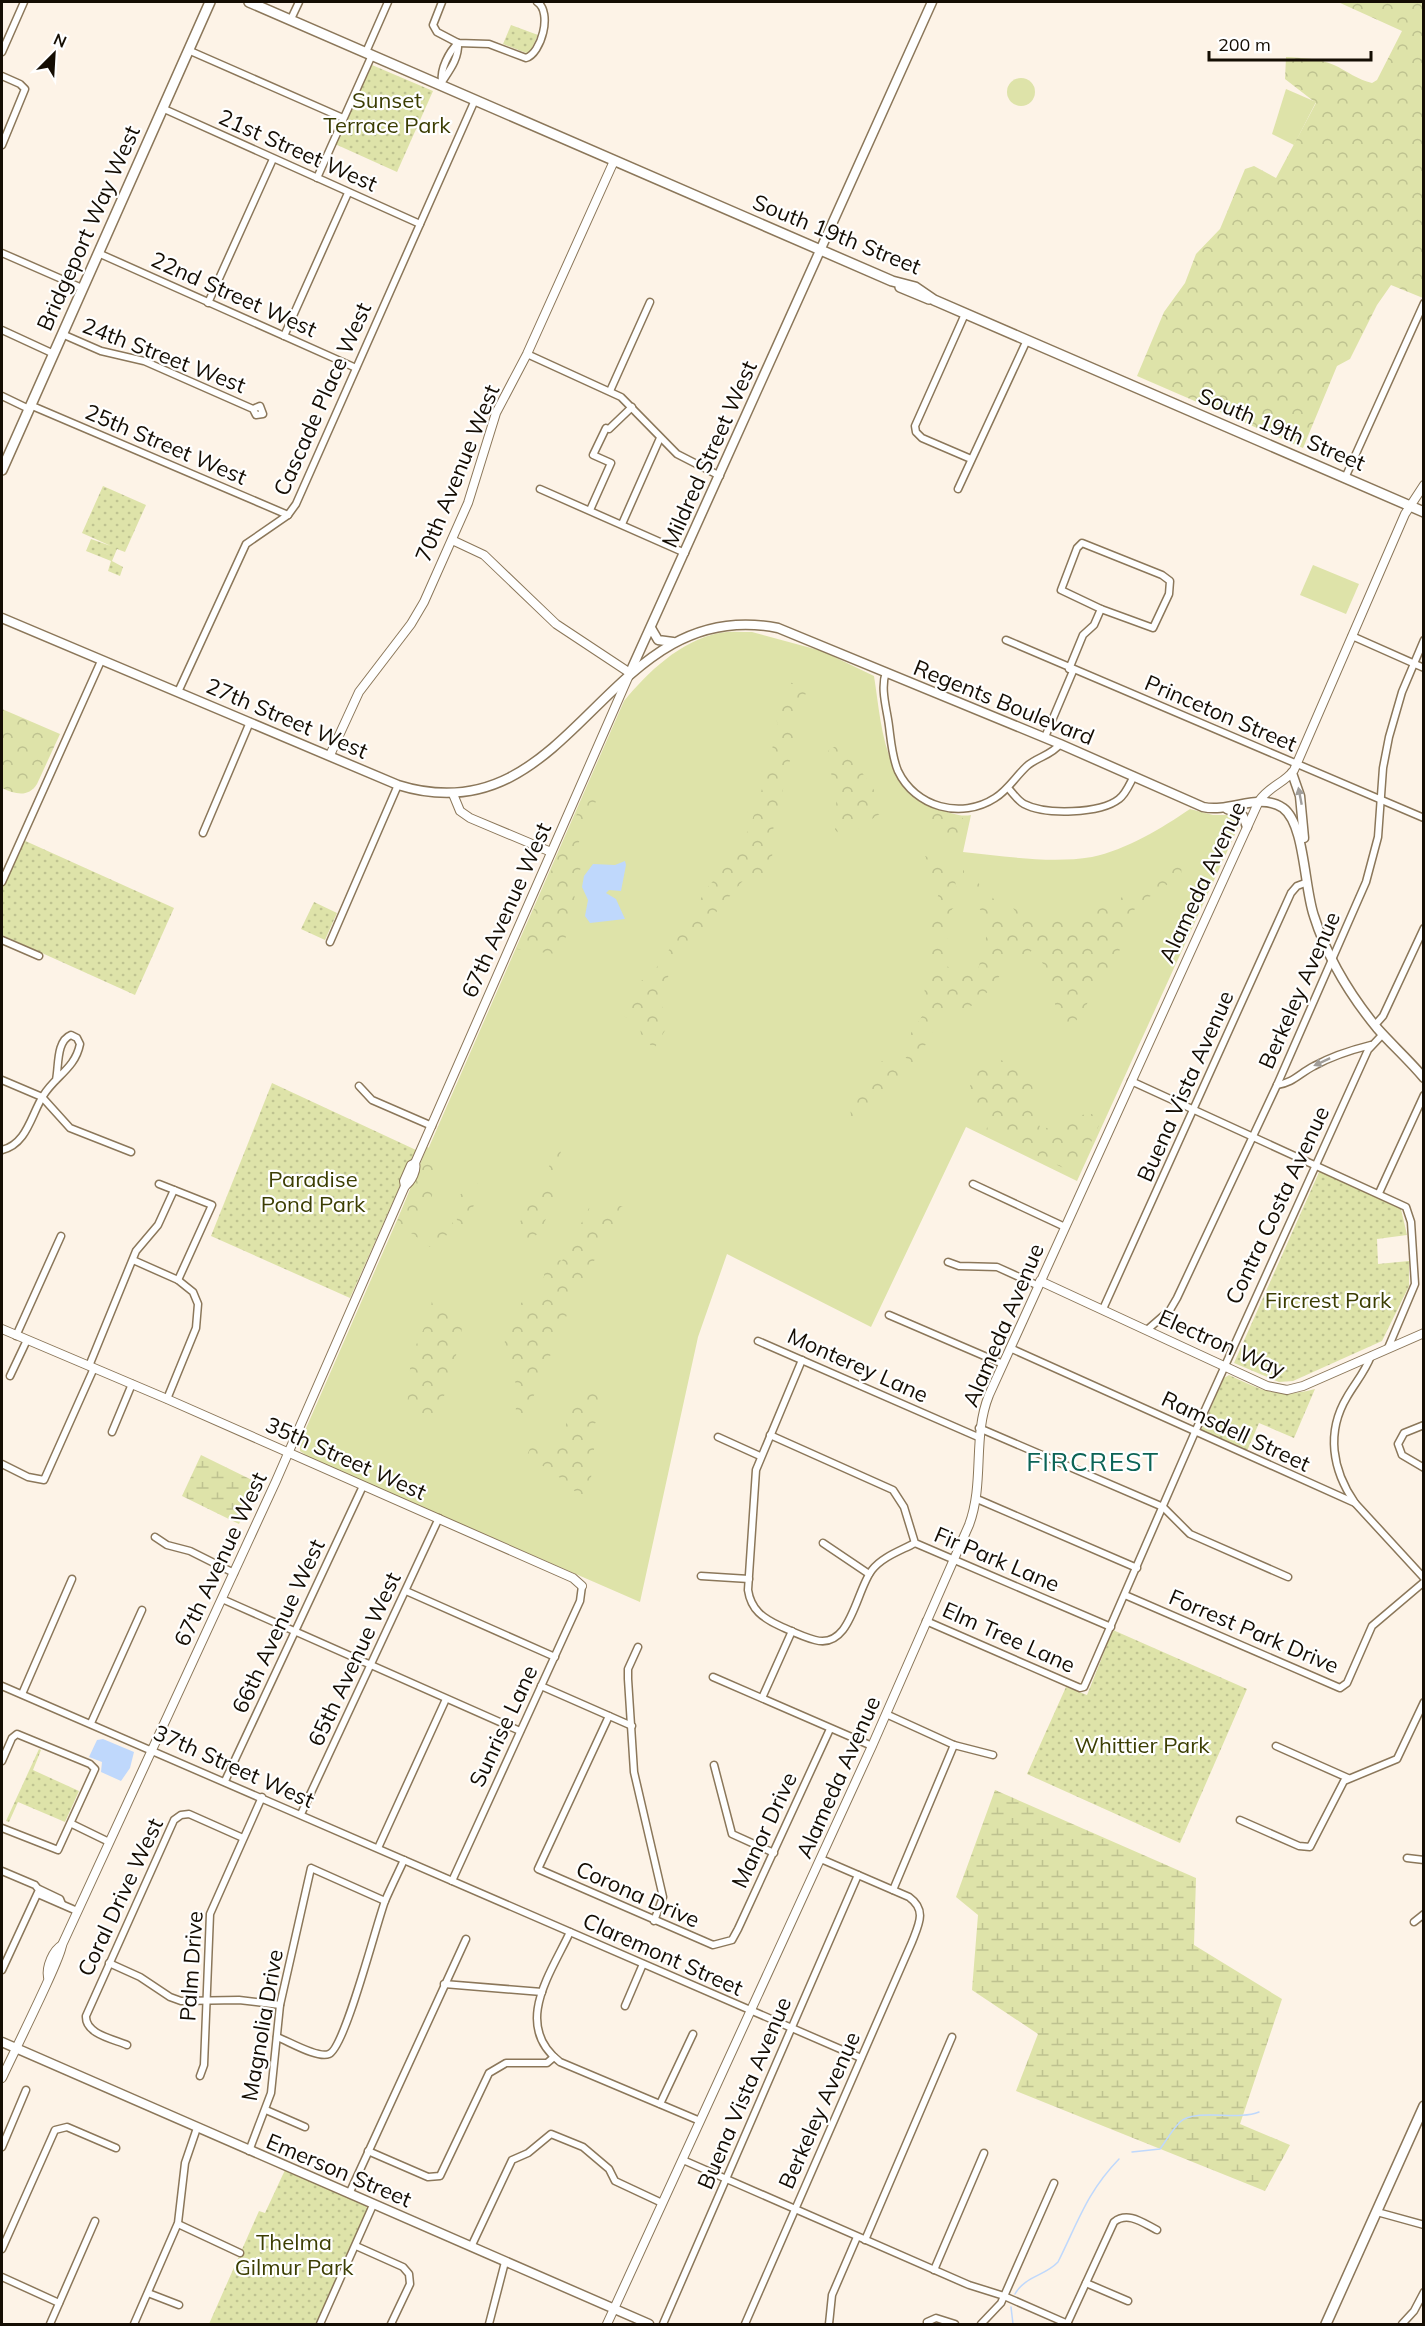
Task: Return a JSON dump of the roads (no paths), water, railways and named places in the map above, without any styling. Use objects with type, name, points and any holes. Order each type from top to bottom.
[{"type":"main road","name":"Bridgeport Way West","points":[[2,470],[210,2]]},
{"type":"main road","name":"South 19th Street","points":[[249,2],[441,83],[475,100],[892,281],[915,287],[934,300],[965,314],[1424,512]]},
{"type":"main road","name":"Mildred Street West","points":[[630,673],[932,2]]},
{"type":"main road","name":"27th Street West","points":[[2,618],[398,785],[424,792],[453,794]]},
{"type":"main road","name":"Regents Boulevard","points":[[453,794],[488,788],[527,768],[568,735],[630,673],[673,642],[707,629],[740,624],[764,625],[798,636],[1046,737],[1203,807],[1224,809],[1259,801]]},
{"type":"main road","points":[[651,628],[658,640],[673,642]]},
{"type":"main road","points":[[1292,773],[1298,784],[1304,815],[1302,863]]},
{"type":"main road","points":[[1259,801],[1271,802],[1291,816],[1299,833],[1305,883],[1314,916],[1332,960],[1349,990],[1375,1025],[1424,1078]]},
{"type":"main road","points":[[1224,809],[1235,810],[1243,816],[1246,827]]},
{"type":"main road","name":"Emerson Street","points":[[2,2042],[649,2325]]},
{"type":"main road","points":[[1326,2325],[1424,2106]]},
{"type":"street","points":[[2,52],[24,2]]},
{"type":"street","points":[[291,19],[299,2]]},
{"type":"street","points":[[317,178],[369,54],[388,2]]},
{"type":"street","points":[[442,2],[434,19],[435,29],[458,44],[489,44],[522,58],[529,58],[535,52],[547,17],[544,9],[537,2]]},
{"type":"street","points":[[441,83],[447,77],[459,51],[458,44]]},
{"type":"street","points":[[188,50],[343,118]]},
{"type":"street","points":[[2,76],[20,84],[25,89],[2,145]]},
{"type":"street","name":"Cascade Place West","points":[[178,693],[246,544],[288,515],[299,497],[475,100]]},
{"type":"street","name":"21st Street West","points":[[162,108],[420,224]]},
{"type":"street","points":[[208,303],[273,159]]},
{"type":"street","name":"70th Avenue West","points":[[330,755],[359,692],[416,616],[468,503],[496,413],[527,354],[614,161]]},
{"type":"street","points":[[284,336],[348,193]]},
{"type":"street","points":[[2,253],[82,288]]},
{"type":"street","name":"22nd Street West","points":[[98,253],[356,368]]},
{"type":"street","points":[[610,391],[650,302]]},
{"type":"street","points":[[1345,478],[1424,303]]},
{"type":"street","points":[[965,314],[915,424],[916,432],[930,442],[971,459]]},
{"type":"street","name":"24th Street West","points":[[2,330],[54,354]]},
{"type":"street","name":"24th Street West","points":[[62,334],[101,351],[144,361],[253,409]]},
{"type":"street","points":[[957,489],[1027,340]]},
{"type":"street","points":[[527,354],[610,391],[632,407],[660,438],[684,459],[720,476]]},
{"type":"street","name":"25th Street West","points":[[2,396],[288,515]]},
{"type":"street","points":[[590,510],[610,463],[594,455],[606,428],[609,429],[632,407]]},
{"type":"street","points":[[622,524],[660,438]]},
{"type":"street","name":"Alameda Avenue","points":[[607,2325],[872,1746],[969,1525],[977,1499],[979,1428],[986,1403],[1010,1348],[1246,827],[1268,789],[1292,773],[1297,764],[1409,505],[1424,485]]},
{"type":"street","points":[[540,489],[685,553]]},
{"type":"street","points":[[452,540],[489,559],[556,624],[630,673]]},
{"type":"street","points":[[1082,543],[1162,575],[1171,583],[1169,594],[1152,629],[1101,609],[1061,590],[1077,548],[1082,543]]},
{"type":"street","points":[[1046,737],[1083,635],[1094,625],[1101,609]]},
{"type":"street","points":[[1352,636],[1424,668]]},
{"type":"street","name":"Princeton Street","points":[[1006,640],[1071,670],[1424,818]]},
{"type":"street","name":"Berkeley Avenue","points":[[1147,1330],[1170,1310],[1277,1084],[1370,871],[1378,837],[1389,737],[1424,640]]},
{"type":"street","points":[[2,882],[101,661]]},
{"type":"street","points":[[886,672],[884,686],[894,759],[903,780],[915,793],[935,806],[958,808],[982,805],[1008,788],[1029,764],[1055,750],[1060,744]]},
{"type":"street","name":"67th Avenue West","points":[[2,2078],[289,1452],[405,1186],[410,1183],[416,1168],[415,1162],[630,673]]},
{"type":"street","points":[[203,833],[250,722]]},
{"type":"street","points":[[1008,788],[1025,805],[1052,811],[1078,811],[1100,807],[1118,800],[1134,776]]},
{"type":"street","points":[[330,942],[398,785]]},
{"type":"street","points":[[453,794],[460,811],[470,818],[551,852]]},
{"type":"street","name":"Buena Vista Avenue","points":[[1103,1309],[1292,893],[1297,886],[1305,883]]},
{"type":"street","points":[[1375,1025],[1383,1016],[1424,928]]},
{"type":"street","points":[[2,940],[39,956]]},
{"type":"street","name":"Contra Costa Avenue","points":[[1078,1687],[1084,1687],[1224,1366],[1316,1164],[1372,1045],[1383,1034]]},
{"type":"street","points":[[2,1150],[13,1145],[22,1136],[42,1097],[73,1064],[79,1048],[77,1038],[70,1035],[65,1038],[60,1047],[56,1080]]},
{"type":"street","points":[[1277,1084],[1290,1083],[1313,1066],[1331,1057],[1372,1045]]},
{"type":"street","points":[[2,1080],[42,1097],[70,1128],[131,1152]]},
{"type":"street","points":[[1131,1081],[1316,1164],[1408,1210],[1415,1284],[1388,1348]]},
{"type":"street","points":[[359,1086],[372,1100],[432,1126]]},
{"type":"street","points":[[1378,1193],[1424,1095]]},
{"type":"street","points":[[159,1184],[212,1205],[178,1280]]},
{"type":"street","points":[[973,1184],[1065,1227]]},
{"type":"street","points":[[2,1464],[28,1477],[44,1480],[136,1251],[158,1225],[174,1190]]},
{"type":"street","points":[[16,1336],[62,1236]]},
{"type":"street","points":[[133,1260],[178,1280],[193,1292],[200,1311],[196,1328],[168,1399]]},
{"type":"street","points":[[948,1262],[959,1266],[997,1267],[1039,1283]]},
{"type":"street","name":"Electron Way","points":[[1039,1283],[1103,1309],[1267,1386],[1287,1390],[1424,1333]]},
{"type":"street","points":[[889,1315],[1003,1364]]},
{"type":"street","name":"35th Street West","points":[[2,1329],[439,1518],[573,1578],[582,1586]]},
{"type":"street","points":[[10,1376],[27,1340]]},
{"type":"street","name":"Monterey Lane","points":[[758,1341],[978,1437]]},
{"type":"street","name":"Ramsdell Street","points":[[1010,1348],[1355,1503],[1424,1580]]},
{"type":"street","points":[[1355,1503],[1340,1478],[1335,1457],[1334,1435],[1342,1406],[1367,1369],[1371,1356]]},
{"type":"street","points":[[802,1360],[760,1455],[755,1477],[749,1596],[757,1612],[767,1620],[816,1641],[838,1635],[847,1622],[869,1574],[884,1559],[915,1543]]},
{"type":"street","points":[[112,1432],[132,1384]]},
{"type":"street","points":[[1424,1425],[1404,1433],[1398,1444],[1402,1455],[1424,1468]]},
{"type":"street","points":[[979,1428],[1163,1507],[1190,1534],[1288,1576]]},
{"type":"street","name":"Fir Park Lane","points":[[770,1434],[892,1490],[904,1507],[915,1543],[1111,1627]]},
{"type":"street","points":[[718,1437],[760,1455]]},
{"type":"street","name":"66th Avenue West","points":[[225,1781],[363,1486]]},
{"type":"street","points":[[977,1499],[1137,1568]]},
{"type":"street","name":"65th Avenue West","points":[[301,1814],[439,1518]]},
{"type":"street","points":[[155,1537],[167,1545],[190,1551],[234,1573]]},
{"type":"street","points":[[823,1543],[869,1574]]},
{"type":"street","points":[[701,1576],[749,1579]]},
{"type":"street","points":[[22,1694],[72,1579]]},
{"type":"street","name":"Forrest Park Drive","points":[[1125,1595],[1341,1688],[1347,1683],[1372,1626],[1424,1580]]},
{"type":"street","name":"Sunrise Lane","points":[[452,1881],[580,1601],[582,1586]]},
{"type":"street","points":[[406,1591],[555,1657]]},
{"type":"street","points":[[222,1599],[520,1731]]},
{"type":"street","points":[[91,1723],[142,1610]]},
{"type":"street","name":"Elm Tree Lane","points":[[926,1621],[1078,1687]]},
{"type":"street","points":[[762,1698],[792,1631]]},
{"type":"street","points":[[638,1647],[628,1669],[634,1772],[663,1897],[654,1921]]},
{"type":"street","points":[[713,1677],[872,1746]]},
{"type":"street","name":"37th Street West","points":[[2,1686],[152,1749],[452,1881]]},
{"type":"street","points":[[541,1686],[632,1726]]},
{"type":"street","points":[[378,1848],[446,1699]]},
{"type":"street","points":[[1240,1820],[1299,1846],[1310,1847],[1315,1841],[1340,1786],[1348,1778],[1397,1759],[1424,1702]]},
{"type":"street","points":[[886,1714],[954,1745],[993,1755]]},
{"type":"street","name":"Corona Drive","points":[[609,1716],[538,1869],[706,1943],[716,1945],[726,1942]]},
{"type":"street","name":"Manor Drive","points":[[726,1942],[732,1940],[738,1929],[830,1729]]},
{"type":"street","points":[[2,1761],[15,1735],[25,1736],[93,1766],[94,1772],[61,1848],[55,1851],[2,1828]]},
{"type":"street","points":[[820,1859],[893,1890],[954,1745]]},
{"type":"street","points":[[1276,1746],[1348,1778]]},
{"type":"street","points":[[714,1765],[732,1834],[774,1852]]},
{"type":"street","name":"Palm Drive","points":[[200,2076],[204,2065],[210,1914],[262,1797]]},
{"type":"street","name":"Coral Drive West","points":[[128,2045],[92,2030],[87,2025],[86,2016],[177,1817],[189,1814],[243,1838]]},
{"type":"street","points":[[72,1824],[109,1842]]},
{"type":"street","points":[[1407,1858],[1424,1860]]},
{"type":"street","points":[[278,2037],[319,2055],[328,2055],[335,2049],[346,2026],[385,1901],[404,1860]]},
{"type":"street","name":"Magnolia Drive","points":[[249,2151],[266,2110],[278,2037],[280,2005],[311,1868],[385,1901]]},
{"type":"street","points":[[2,1871],[35,1885],[38,1892],[58,1905],[62,1904],[77,1911]]},
{"type":"street","name":"Buena Vista Avenue","points":[[663,2325],[858,1875]]},
{"type":"street","name":"Claremont Street","points":[[452,1881],[861,2058]]},
{"type":"street","name":"Berkeley Avenue","points":[[745,2325],[912,1942],[921,1910],[912,1899],[893,1890]]},
{"type":"street","points":[[2,1970],[38,1892]]},
{"type":"street","points":[[1414,1922],[1424,1914]]},
{"type":"street","points":[[570,1932],[536,2009],[536,2025],[541,2040],[554,2057],[700,2121]]},
{"type":"street","points":[[349,2194],[466,1939]]},
{"type":"street","points":[[109,1963],[147,1980],[175,2000],[239,2000],[280,2005]]},
{"type":"street","points":[[625,2006],[643,1964]]},
{"type":"street","points":[[444,1984],[542,1992]]},
{"type":"street","points":[[660,2104],[693,2034]]},
{"type":"street","points":[[865,2240],[952,2037]]},
{"type":"street","points":[[368,2151],[428,2177],[440,2176],[489,2073],[506,2063],[548,2063],[554,2057]]},
{"type":"street","points":[[2,2147],[26,2090]]},
{"type":"street","points":[[266,2110],[304,2127]]},
{"type":"street","points":[[2,2248],[55,2130],[67,2127],[116,2148]]},
{"type":"street","points":[[134,2325],[178,2224],[185,2163],[197,2128]]},
{"type":"street","points":[[471,2247],[512,2160],[528,2152],[551,2134],[583,2147],[609,2169],[615,2181],[662,2203]]},
{"type":"street","points":[[934,2270],[984,2153]]},
{"type":"street","points":[[683,2160],[969,2285],[1004,2296],[1067,2324],[1112,2224],[1117,2219],[1129,2217],[1157,2230]]},
{"type":"street","points":[[981,2325],[998,2307],[1004,2296],[1054,2183]]},
{"type":"street","points":[[320,2325],[373,2205]]},
{"type":"street","points":[[1377,2211],[1424,2225]]},
{"type":"street","points":[[50,2325],[95,2221]]},
{"type":"street","points":[[178,2224],[240,2253]]},
{"type":"street","points":[[829,2325],[832,2295],[857,2237]]},
{"type":"street","points":[[356,2246],[403,2267],[409,2274],[410,2284],[391,2325]]},
{"type":"street","points":[[489,2325],[505,2262]]},
{"type":"street","points":[[2,2277],[59,2303]]},
{"type":"street","points":[[1086,2283],[1128,2301]]},
{"type":"street","points":[[1402,2325],[1414,2311],[1424,2292]]},
{"type":"street","points":[[148,2293],[179,2306]]},
{"type":"street","points":[[927,2322],[936,2318],[955,2325]]},
{"type":"water","points":[[625,861],[621,891],[609,890],[606,893],[616,899],[625,919],[590,923],[585,916],[588,900],[582,887],[584,876],[593,864],[615,865]]},
{"type":"water","points":[[103,1739],[134,1752],[130,1768],[121,1781],[101,1772],[102,1762],[89,1757],[97,1740]]},
{"type":"waterway","points":[[1132,2152],[1160,2149],[1177,2125],[1187,2118],[1259,2112]]},
{"type":"waterway","points":[[1015,2294],[1024,2283],[1058,2262],[1091,2196],[1119,2159]]},
{"type":"waterway","points":[[1011,2307],[1013,2324]]},
{"type":"district","name":"FIRCREST","points":[[1093,1462]]},
{"type":"park label","name":"Sunset Terrace Park","points":[[387,112]]},
{"type":"park label","name":"Paradise Pond Park","points":[[313,1192]]},
{"type":"park label","name":"Fircrest Park","points":[[1328,1300]]},
{"type":"park label","name":"Whittier Park","points":[[1142,1745]]},
{"type":"park label","name":"Thelma Gilmur Park","points":[[294,2254]]}]
